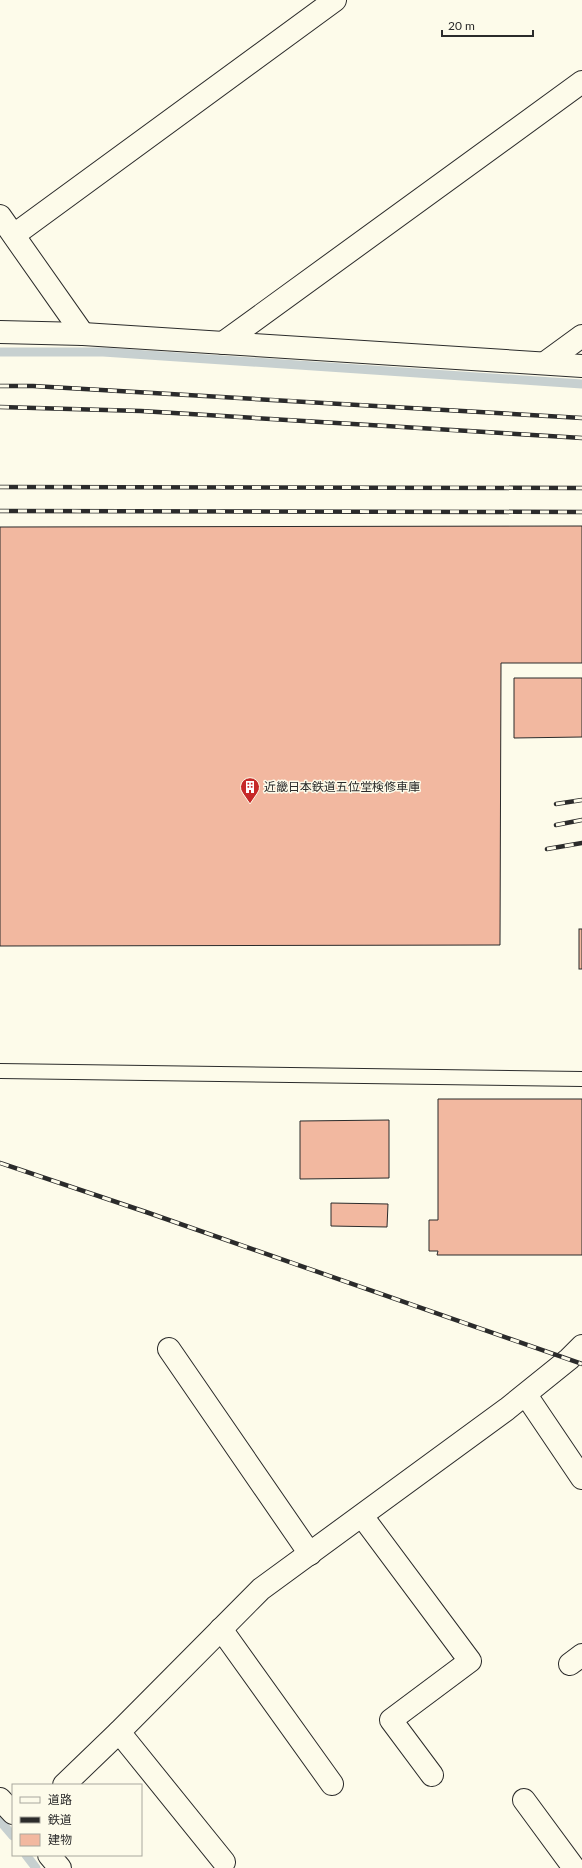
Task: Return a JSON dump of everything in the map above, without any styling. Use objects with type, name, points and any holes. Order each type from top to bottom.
[{"type":"street","points":[[14,235],[335,0]]},
{"type":"street","points":[[223,343],[582,82]]},
{"type":"street","points":[[0,216],[83,334]]},
{"type":"street","points":[[0,332],[83,334],[582,366]]},
{"type":"street","points":[[545,363],[582,336]]},
{"type":"street","points":[[65,1784],[119,1732],[261,1589],[526,1395],[569,1359],[582,1346]]},
{"type":"street","points":[[169,1349],[310,1554]]},
{"type":"street","points":[[526,1395],[582,1478]]},
{"type":"street","points":[[362,1516],[470,1661],[391,1720],[432,1775]]},
{"type":"street","points":[[221,1629],[332,1784]]},
{"type":"street","points":[[119,1732],[224,1862]]},
{"type":"street","points":[[0,1799],[12,1812]]},
{"type":"street","points":[[524,1800],[574,1868]]},
{"type":"street","points":[[51,1856],[60,1868]]},
{"type":"lane","points":[[0,1071],[582,1079]]},
{"type":"building","name":"近畿日本鉄道五位堂検修車庫","points":[[582,526],[582,663],[501,663],[500,945],[0,946],[0,527]]},
{"type":"building","points":[[514,678],[582,678],[582,737],[514,738]]},
{"type":"building","points":[[579,929],[582,929],[582,969],[579,969]]},
{"type":"building","points":[[438,1099],[582,1099],[582,1255],[437,1255],[438,1251],[429,1251],[429,1220],[438,1220]]},
{"type":"building","points":[[389,1120],[389,1178],[300,1179],[300,1121]]},
{"type":"building","points":[[331,1203],[388,1204],[387,1227],[331,1226]]},
{"type":"waterway","points":[[0,352],[103,352],[582,384]]},
{"type":"waterway","points":[[0,1821],[12,1835]]},
{"type":"waterway","points":[[27,1856],[36,1868]]},
{"type":"railway","points":[[0,386],[33,386],[582,418]]},
{"type":"railway","points":[[0,407],[141,411],[582,438]]},
{"type":"railway","points":[[0,487],[582,488]]},
{"type":"railway","points":[[0,511],[582,512]]},
{"type":"railway","points":[[556,804],[582,800]]},
{"type":"railway","points":[[556,825],[582,820]]},
{"type":"railway","points":[[547,849],[582,843]]},
{"type":"railway","points":[[0,1163],[146,1212],[582,1364]]},
{"type":"place","name":"近畿日本鉄道五位堂検修車庫","points":[[250,804]]}]
